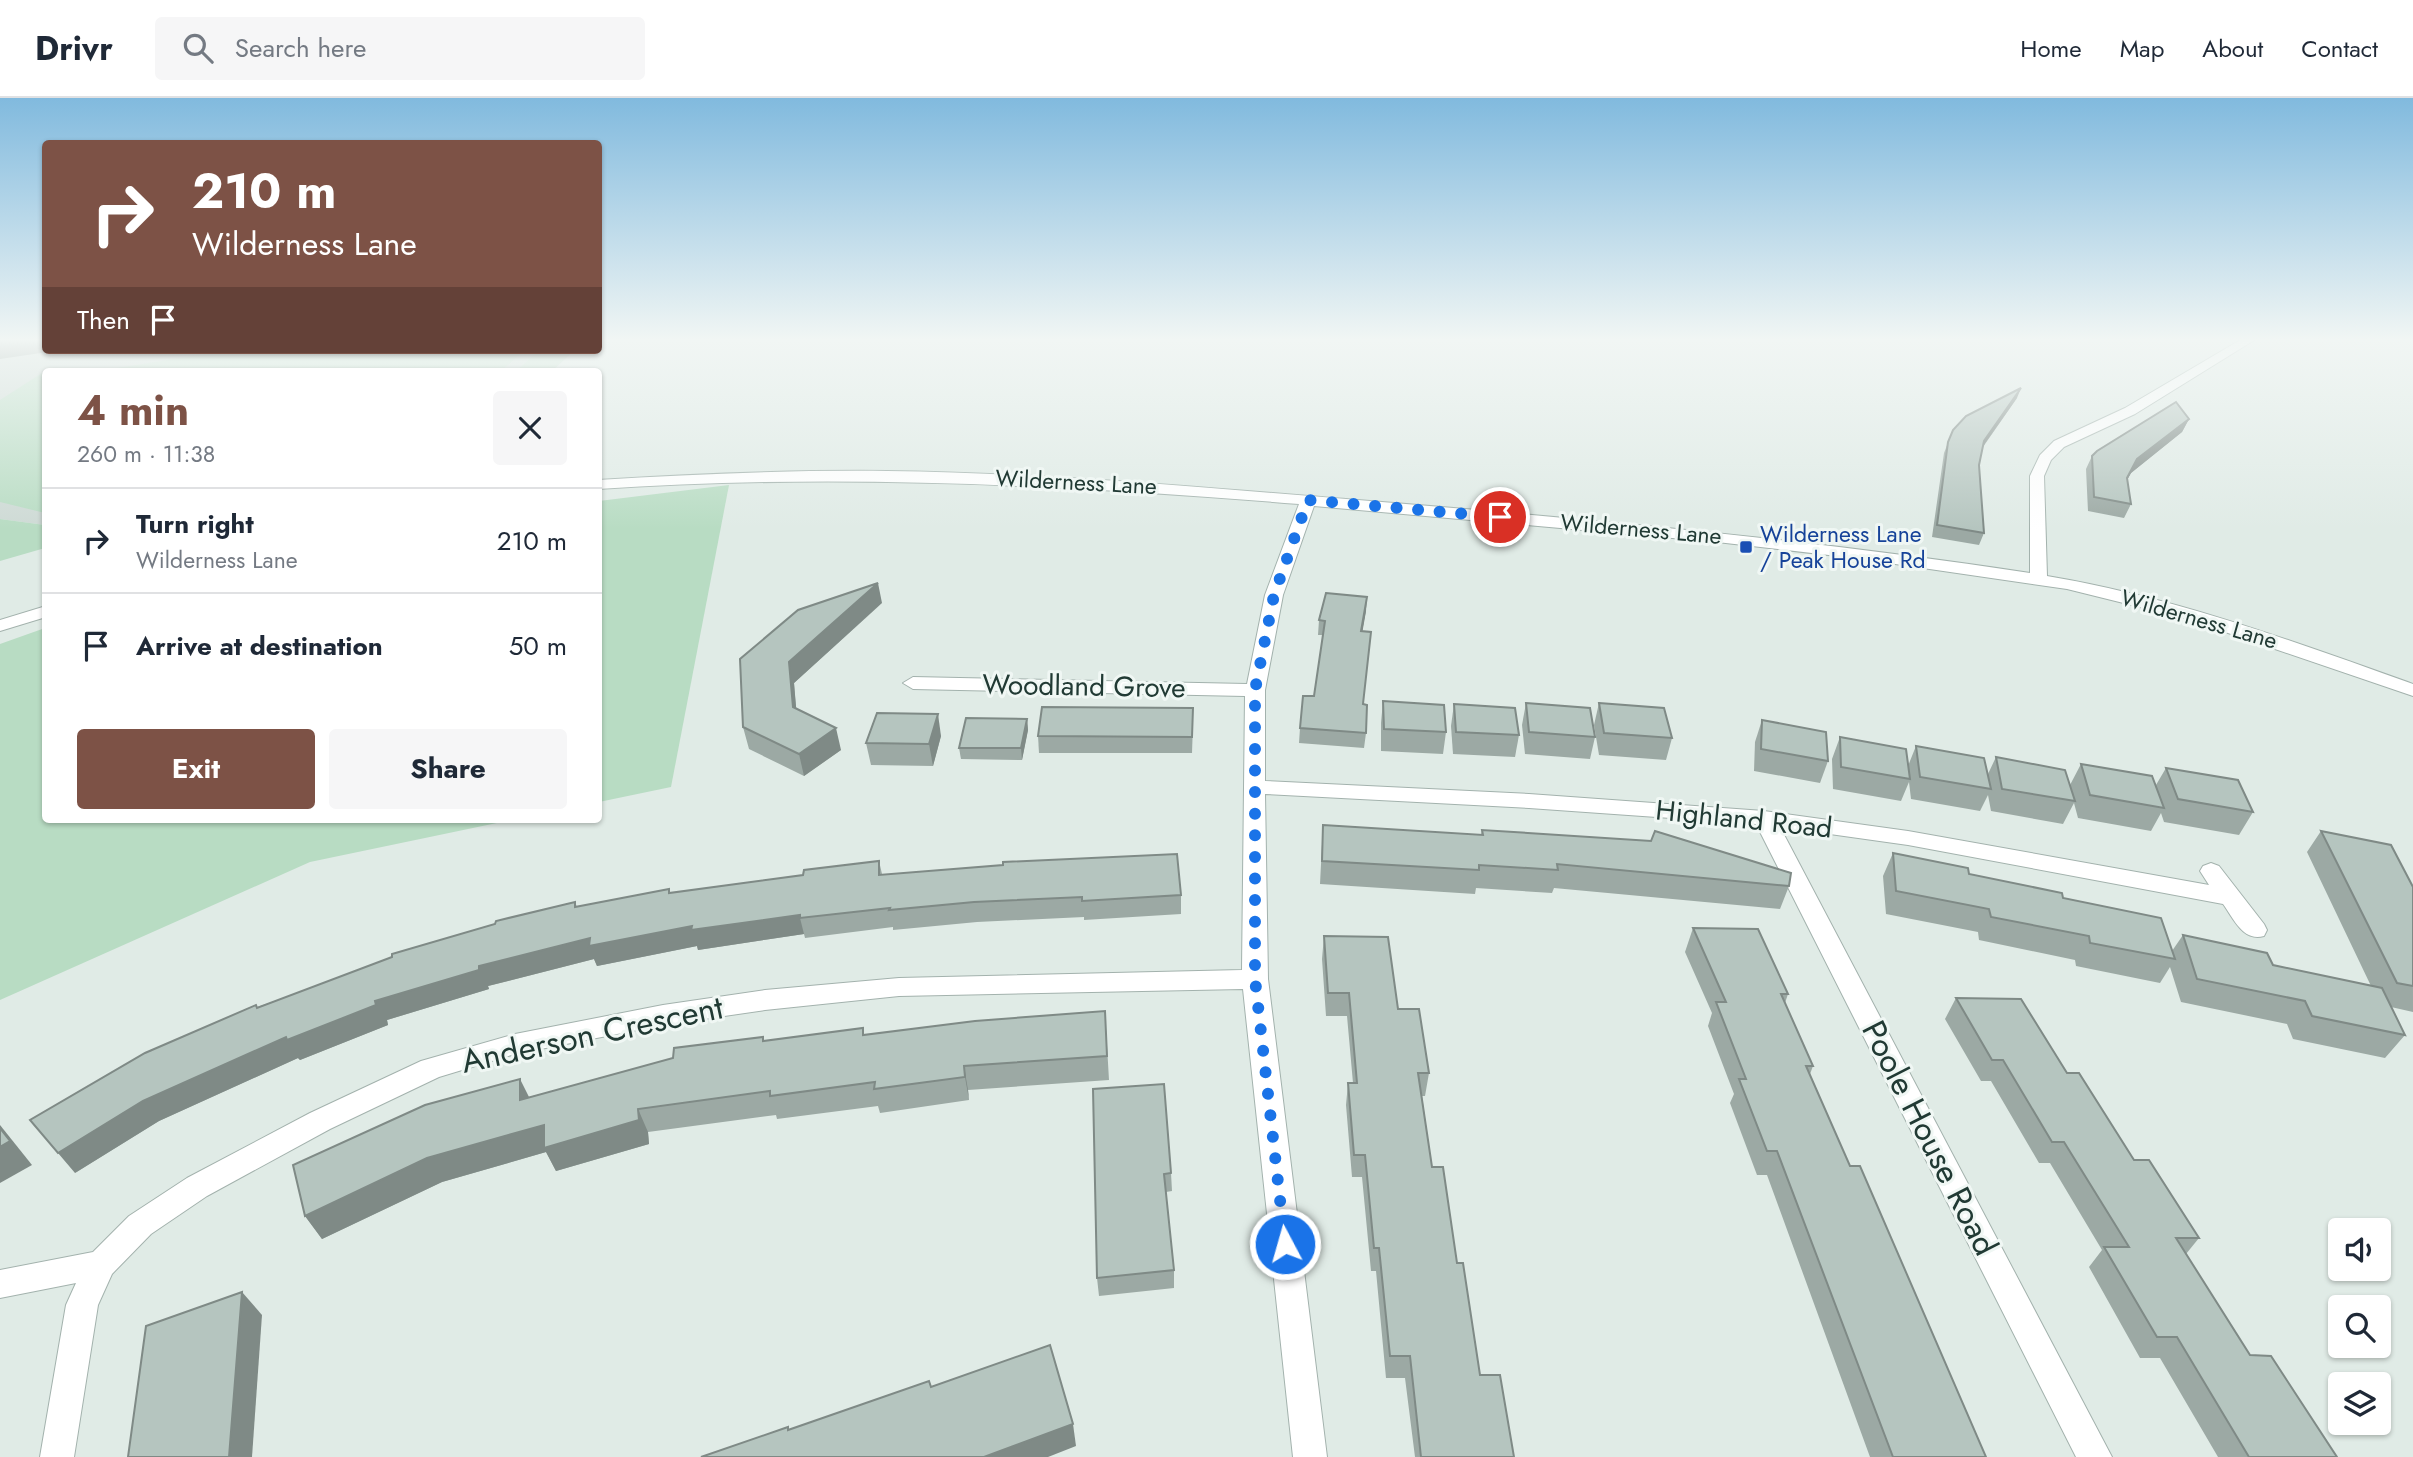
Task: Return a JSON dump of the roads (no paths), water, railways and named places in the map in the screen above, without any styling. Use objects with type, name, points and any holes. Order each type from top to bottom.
[{"type":"street","points":[[2039,580],[2037,477],[2045,458],[2059,444],[2144,402]]},
{"type":"street","name":"Wilderness Lane","points":[[602,485],[759,476],[890,474],[1144,485],[1795,544],[2109,593],[2249,631],[2413,690]]},
{"type":"street","points":[[1308,500],[1274,595],[1255,690],[1254,788],[1255,979],[1310,1457]]},
{"type":"street","points":[[0,626],[42,612]]},
{"type":"street","name":"Woodland Grove","points":[[913,683],[1255,690]]},
{"type":"street","name":"Highland Road","points":[[1254,788],[1529,801],[1764,818],[1908,838],[2230,897]]},
{"type":"street","name":"Poole House Road","points":[[1764,818],[2095,1457]]},
{"type":"street","points":[[2211,871],[2255,930]]},
{"type":"street","name":"Anderson Crescent","points":[[57,1457],[82,1305],[101,1264],[140,1225],[197,1187],[320,1121],[431,1069],[515,1044],[765,1000],[899,987],[1255,979]]},
{"type":"street","points":[[0,1284],[101,1264]]},
{"type":"place","name":"Wilderness Lane / Peak House Rd","points":[[1746,547]]}]
